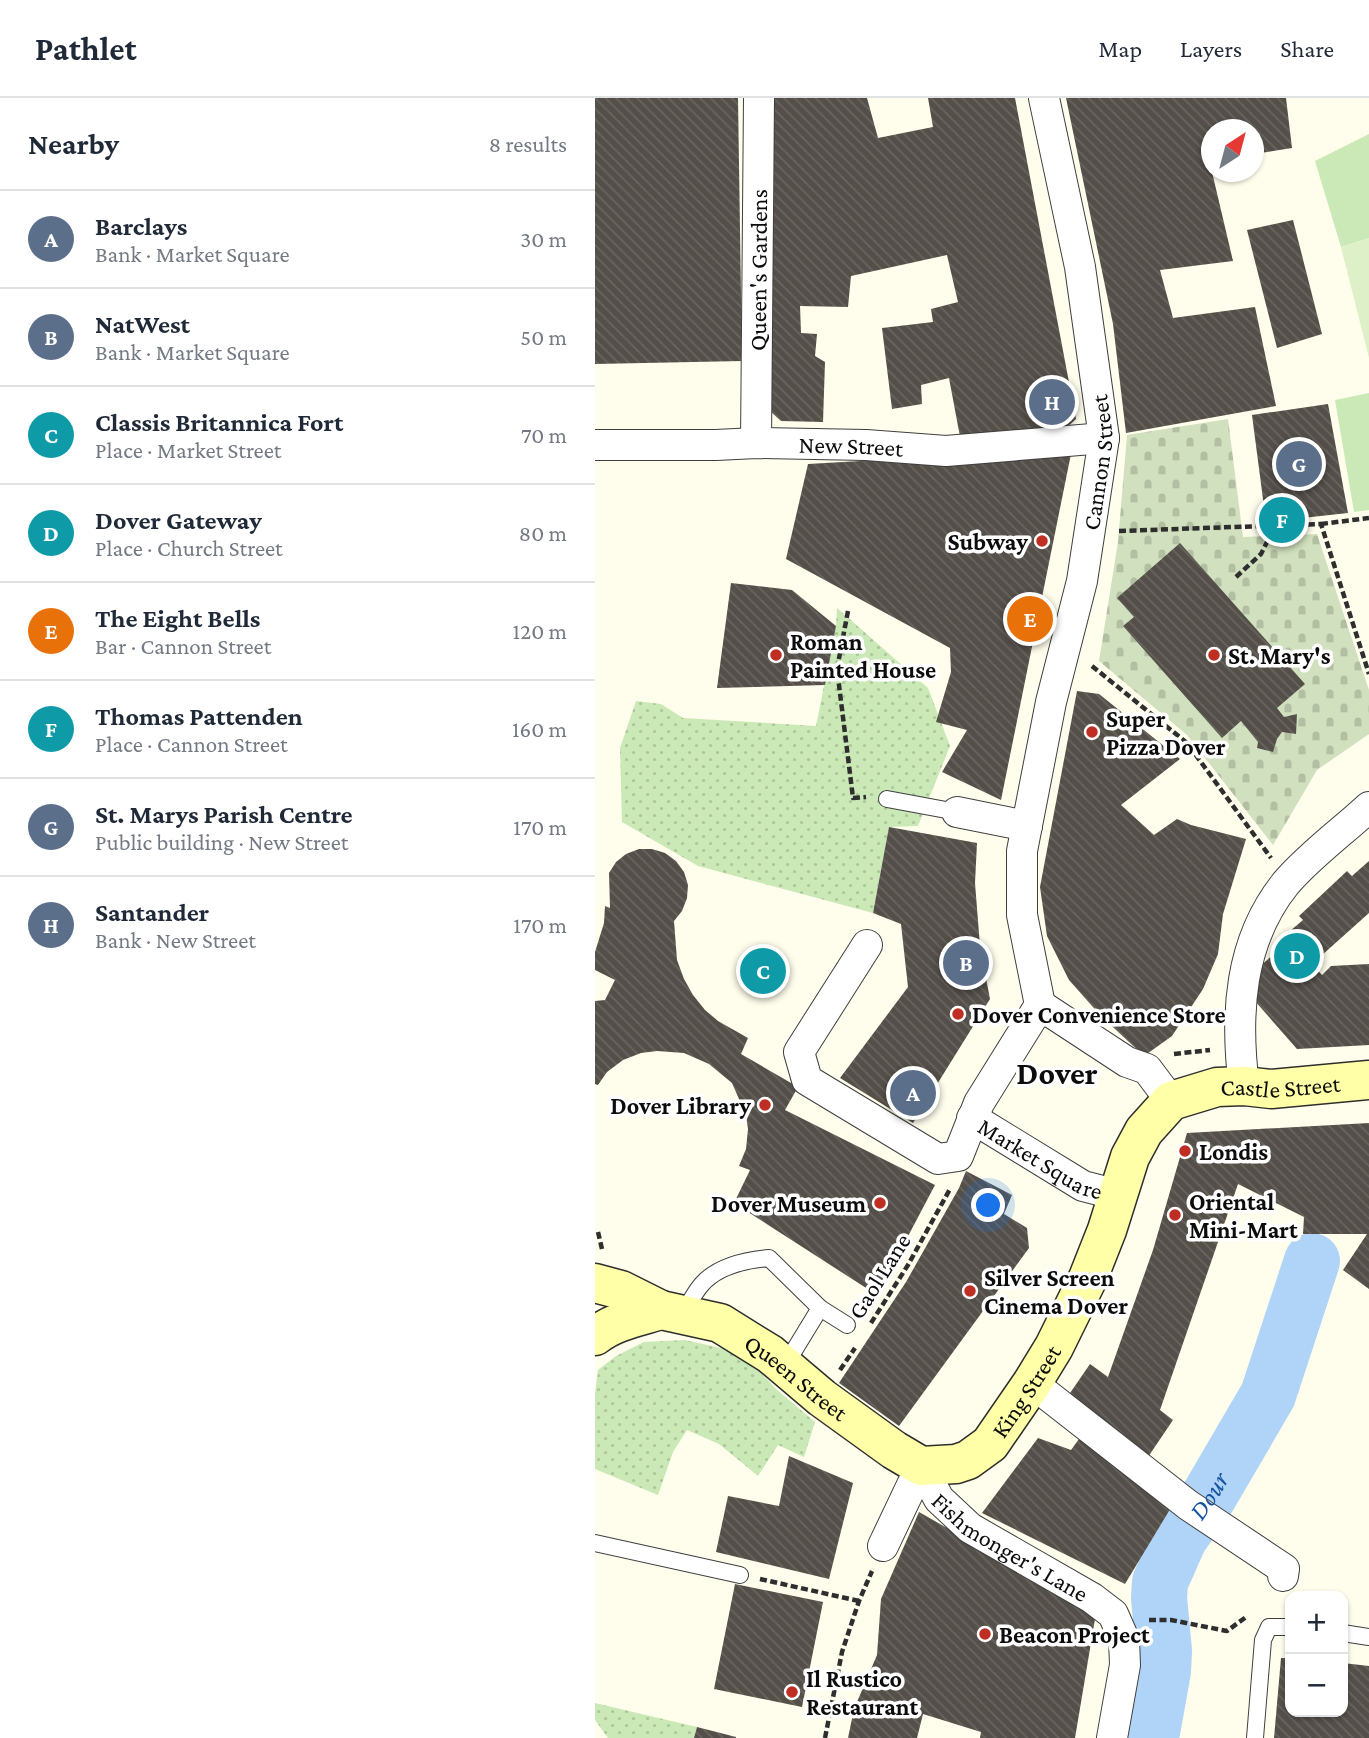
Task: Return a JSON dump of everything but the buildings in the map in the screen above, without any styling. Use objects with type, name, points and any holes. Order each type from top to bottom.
[{"type":"street","name":"Queen's Gardens","points":[[756,443],[759,98]]},
{"type":"street","name":"Cannon Street","points":[[1027,826],[1051,702],[1082,582],[1104,438],[1080,267],[1044,98]]},
{"type":"street","name":"New Street","points":[[595,445],[866,444],[946,451],[1104,438]]},
{"type":"street","points":[[1244,1086],[1239,1022],[1246,960],[1259,926],[1288,881],[1369,807]]},
{"type":"street","points":[[957,812],[1027,826],[1022,851],[1022,915],[1041,1005],[1127,1062],[1147,1069],[1181,1097]]},
{"type":"street","points":[[867,945],[799,1052],[807,1080],[938,1159],[958,1156],[972,1118]]},
{"type":"street","name":"Market Square","points":[[1041,1005],[972,1118],[1083,1186],[1118,1195]]},
{"type":"street","name":"Castle Street","points":[[1181,1097],[1217,1087],[1271,1089],[1369,1080]]},
{"type":"street","name":"King Street","points":[[922,1466],[956,1464],[979,1453],[999,1432],[1054,1347],[1088,1278],[1130,1157],[1144,1131],[1181,1097]]},
{"type":"street","name":"Queen Street","points":[[595,1283],[621,1290],[672,1312],[720,1323],[738,1332],[770,1353],[784,1367],[894,1450],[922,1466]]},
{"type":"street","points":[[595,1336],[607,1326],[672,1312]]},
{"type":"street","points":[[1032,1383],[1215,1525],[1284,1569],[1283,1576]]},
{"type":"street","points":[[883,1546],[922,1466]]},
{"type":"street","name":"Fishmonger's Lane","points":[[922,1466],[939,1499],[970,1528],[1092,1598],[1113,1614],[1124,1639],[1125,1665],[1112,1738]]},
{"type":"lane","points":[[887,799],[957,812]]},
{"type":"lane","points":[[672,1312],[702,1284],[725,1268],[753,1259],[769,1258],[820,1308],[847,1325]]},
{"type":"lane","points":[[784,1367],[820,1308]]},
{"type":"lane","points":[[595,1543],[740,1574]]},
{"type":"lane","points":[[1255,1738],[1263,1640],[1269,1627],[1285,1627]]},
{"type":"path","points":[[1090,532],[1321,524],[1369,518]]},
{"type":"path","points":[[1321,524],[1369,674]]},
{"type":"path","points":[[1236,577],[1261,554],[1275,526]]},
{"type":"path","points":[[848,611],[837,669],[853,798],[875,796],[887,799]]},
{"type":"path","points":[[1067,645],[1187,743],[1288,881]]},
{"type":"path","points":[[1161,1055],[1239,1048]]},
{"type":"path","name":"Gaol Lane","points":[[867,1329],[908,1265],[953,1185]]},
{"type":"path","name":"Gaol Lane","points":[[839,1372],[860,1340]]},
{"type":"path","points":[[740,1574],[859,1601],[842,1652],[825,1738]]},
{"type":"path","points":[[1146,1620],[1171,1620],[1227,1631],[1248,1615]]},
{"type":"green space","points":[[1369,134],[1369,238],[1341,247],[1315,161]]},
{"type":"green space","points":[[1369,238],[1369,358],[1341,247]]},
{"type":"green space","points":[[1369,393],[1369,510],[1354,512],[1335,400]]},
{"type":"green space","points":[[1228,419],[1243,537],[1317,534],[1369,690],[1369,734],[1317,770],[1273,845],[1187,735],[1099,661],[1118,542],[1127,435]]},
{"type":"green space","points":[[837,608],[928,688],[950,746],[918,826],[889,827],[873,913],[698,866],[622,822],[620,748],[636,701],[661,704],[683,718],[816,726],[836,626]]},
{"type":"green space","points":[[685,1340],[725,1349],[758,1369],[776,1389],[815,1422],[804,1457],[778,1445],[758,1476],[719,1444],[687,1430],[673,1452],[658,1495],[595,1469],[595,1394],[598,1370],[616,1356],[644,1342]]},
{"type":"green space","points":[[595,1703],[697,1727],[694,1738],[608,1738],[595,1720]]},
{"type":"water","points":[[1175,1534],[1184,1541],[1166,1578],[1166,1610],[1172,1650],[1159,1738],[1142,1738],[1157,1661],[1153,1595],[1156,1573],[1159,1560]]},
{"type":"waterway","name":"Dour","points":[[1151,1738],[1163,1671],[1160,1582],[1180,1537],[1209,1496],[1268,1395],[1312,1261]]},
{"type":"place","name":"Santander","points":[[1052,402]]},
{"type":"place","name":"St. Marys Parish Centre","points":[[1299,464]]},
{"type":"place","name":"Thomas Pattenden","points":[[1282,520]]},
{"type":"place","name":"Subway","points":[[1042,541]]},
{"type":"place","name":"The Eight Bells","points":[[1030,619]]},
{"type":"place","name":"Roman Painted House","points":[[776,655]]},
{"type":"place","name":"St. Mary's","points":[[1214,655]]},
{"type":"place","name":"Super Pizza Dover","points":[[1092,732]]},
{"type":"place","name":"Dover Gateway","points":[[1297,956]]},
{"type":"place","name":"NatWest","points":[[966,963]]},
{"type":"place","name":"Classis Britannica Fort","points":[[763,971]]},
{"type":"place","name":"Dover Convenience Store","points":[[958,1014]]},
{"type":"place","name":"Barclays","points":[[913,1093]]},
{"type":"place","name":"Dover Library","points":[[765,1105]]},
{"type":"place","name":"Londis","points":[[1185,1151]]},
{"type":"place","name":"Dover Museum","points":[[880,1203]]},
{"type":"place","name":"Oriental Mini-Mart","points":[[1175,1215]]},
{"type":"place","name":"Silver Screen Cinema Dover","points":[[970,1291]]},
{"type":"place","name":"Beacon Project","points":[[985,1634]]},
{"type":"place","name":"Il Rustico Restaurant","points":[[792,1692]]},
{"type":"district","name":"Dover","points":[[1057,1073]]}]
